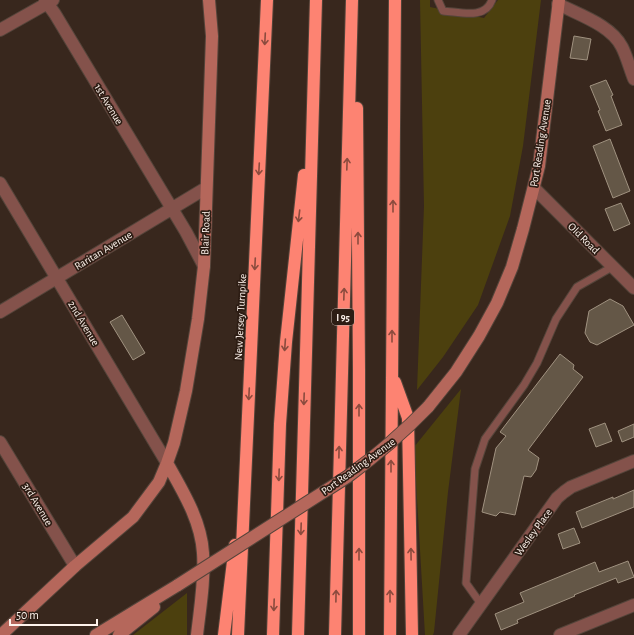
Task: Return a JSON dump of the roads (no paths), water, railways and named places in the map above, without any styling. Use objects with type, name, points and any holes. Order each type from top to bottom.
[{"type":"highway","name":"New Jersey Turnpike","points":[[238,635],[267,0]]},
{"type":"highway","points":[[298,635],[316,0]]},
{"type":"highway","points":[[354,0],[358,204],[359,635]]},
{"type":"highway","name":"I 95","points":[[335,635],[354,0]]},
{"type":"highway","points":[[390,635],[395,0]]},
{"type":"highway","points":[[273,635],[280,424],[286,342],[299,217],[313,108]]},
{"type":"highway","points":[[392,374],[408,418],[412,635]]},
{"type":"highway","points":[[224,635],[247,449]]},
{"type":"main road","name":"Blair Road","points":[[167,462],[174,443],[186,391],[198,319],[204,266],[212,36],[209,0]]},
{"type":"main road","name":"Port Reading Avenue","points":[[96,635],[178,585],[347,477],[374,458],[428,407],[456,372],[480,336],[497,303],[512,266],[534,188],[539,166],[558,2]]},
{"type":"main road","points":[[1,635],[75,566],[133,517],[159,482],[167,462]]},
{"type":"main road","points":[[167,462],[186,498],[200,534],[203,551],[204,566],[197,635]]},
{"type":"main road","points":[[119,635],[178,585]]},
{"type":"street","points":[[0,30],[49,1]]},
{"type":"street","name":"1st Avenue","points":[[49,1],[55,14],[172,208],[204,266]]},
{"type":"street","points":[[558,2],[603,27],[614,35],[622,46],[634,79]]},
{"type":"street","name":"2nd Avenue","points":[[0,183],[167,462]]},
{"type":"street","name":"Raritan Avenue","points":[[0,312],[206,188]]},
{"type":"street","name":"Old Road","points":[[534,188],[634,288]]},
{"type":"street","name":"3rd Avenue","points":[[0,442],[75,566]]},
{"type":"street","name":"Wesley Place","points":[[459,635],[557,498],[571,487],[634,461]]},
{"type":"street","points":[[560,635],[634,606]]},
{"type":"lane","points":[[438,0],[443,11],[478,14],[486,9],[492,0]]},
{"type":"lane","points":[[481,604],[466,583],[475,469],[485,439],[527,380],[537,363],[556,319],[577,287],[612,267]]}]
